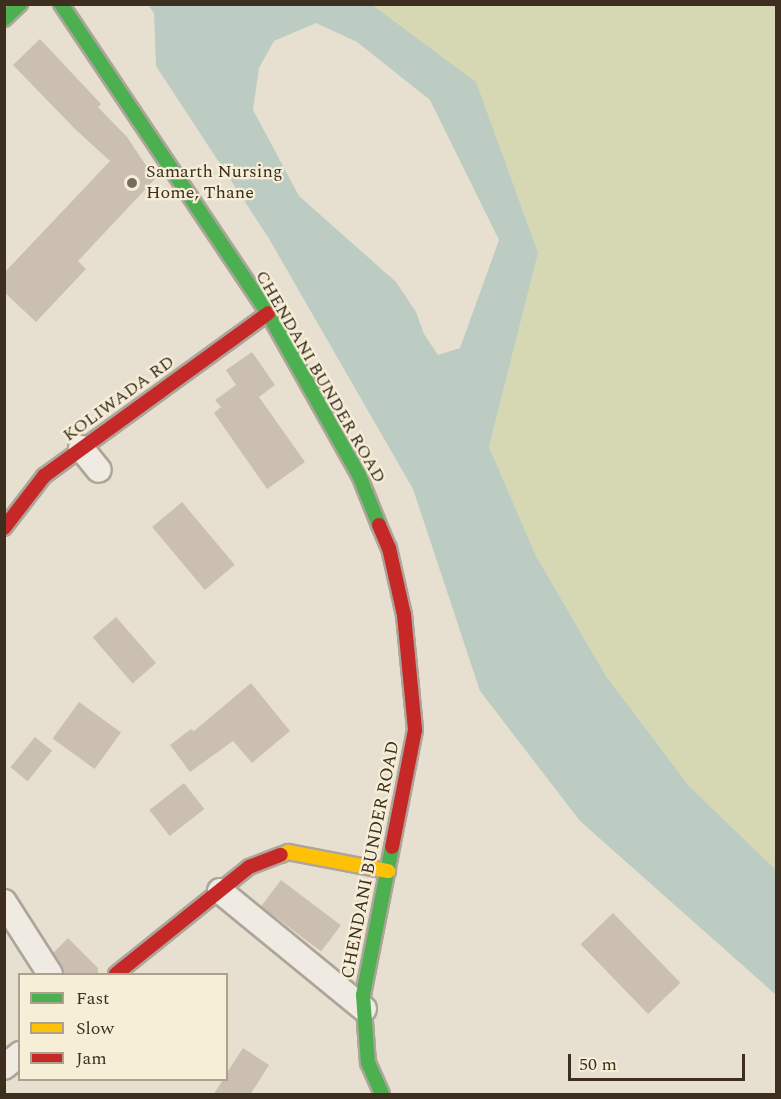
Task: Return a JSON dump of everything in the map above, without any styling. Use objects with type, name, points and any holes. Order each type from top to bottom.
[{"type":"main road","points":[[4,19],[20,4]]},
{"type":"main road","name":"CHENDANI BUNDER ROAD","points":[[61,4],[268,314],[359,475],[389,548],[404,615],[415,730],[363,994],[368,1063],[382,1095]]},
{"type":"main road","name":"KOLIWADA RD","points":[[4,528],[44,476],[268,314]]},
{"type":"main road","points":[[118,973],[249,867],[288,852],[388,871]]},
{"type":"street","points":[[81,448],[99,470]]},
{"type":"street","points":[[220,891],[364,1009]]},
{"type":"street","points":[[4,902],[49,973]]},
{"type":"street","points":[[4,1067],[18,1056]]},
{"type":"green space","points":[[372,5],[776,5],[776,870],[689,786],[606,676],[536,556],[489,447],[538,253]]},
{"type":"shaded area","points":[[148,5],[372,5],[476,82],[538,253],[489,447],[536,556],[606,676],[689,786],[776,870],[776,995],[580,821],[480,691],[413,489],[268,237],[156,66],[154,13]],"holes":[[[316,23],[357,42],[430,100],[499,240],[460,348],[438,355],[424,334],[416,312],[396,282],[299,196],[253,110],[259,68],[274,41]]]},
{"type":"building","points":[[40,39],[101,104],[98,107],[127,137],[155,179],[78,261],[86,269],[36,322],[4,292],[4,273],[110,161],[75,129],[13,65]]},
{"type":"building","points":[[252,352],[275,385],[259,397],[305,462],[267,489],[214,413],[221,407],[215,400],[236,385],[226,370]]},
{"type":"building","points":[[182,502],[235,565],[205,590],[152,527]]},
{"type":"building","points":[[116,617],[156,663],[133,683],[93,637]]},
{"type":"building","points":[[251,683],[290,731],[252,763],[233,741],[190,772],[170,745],[191,729],[194,731]]},
{"type":"building","points":[[79,702],[121,733],[95,769],[53,738]]},
{"type":"building","points":[[35,737],[52,751],[28,781],[10,767]]},
{"type":"building","points":[[184,783],[204,809],[170,836],[149,810]]},
{"type":"building","points":[[281,880],[341,925],[321,951],[261,906]]},
{"type":"building","points":[[613,913],[680,983],[648,1014],[581,944]]},
{"type":"building","points":[[68,938],[98,968],[98,973],[63,973],[53,953]]},
{"type":"building","points":[[243,1048],[269,1065],[250,1095],[213,1095],[222,1081],[228,1081],[228,1071]]},
{"type":"traffic: fast","points":[[4,19],[20,4]]},
{"type":"traffic: fast","points":[[61,4],[268,313],[359,475],[379,525]]},
{"type":"traffic: fast","points":[[382,1094],[368,1063],[363,995],[392,847]]},
{"type":"traffic: slow","points":[[281,855],[288,852],[388,871]]},
{"type":"traffic: jam","points":[[4,528],[44,476],[268,313]]},
{"type":"traffic: jam","points":[[379,525],[389,548],[404,615],[415,730],[392,847]]},
{"type":"traffic: jam","points":[[117,973],[249,867],[281,855]]},
{"type":"place","name":"Samarth Nursing Home, Thane","points":[[132,183]]}]
